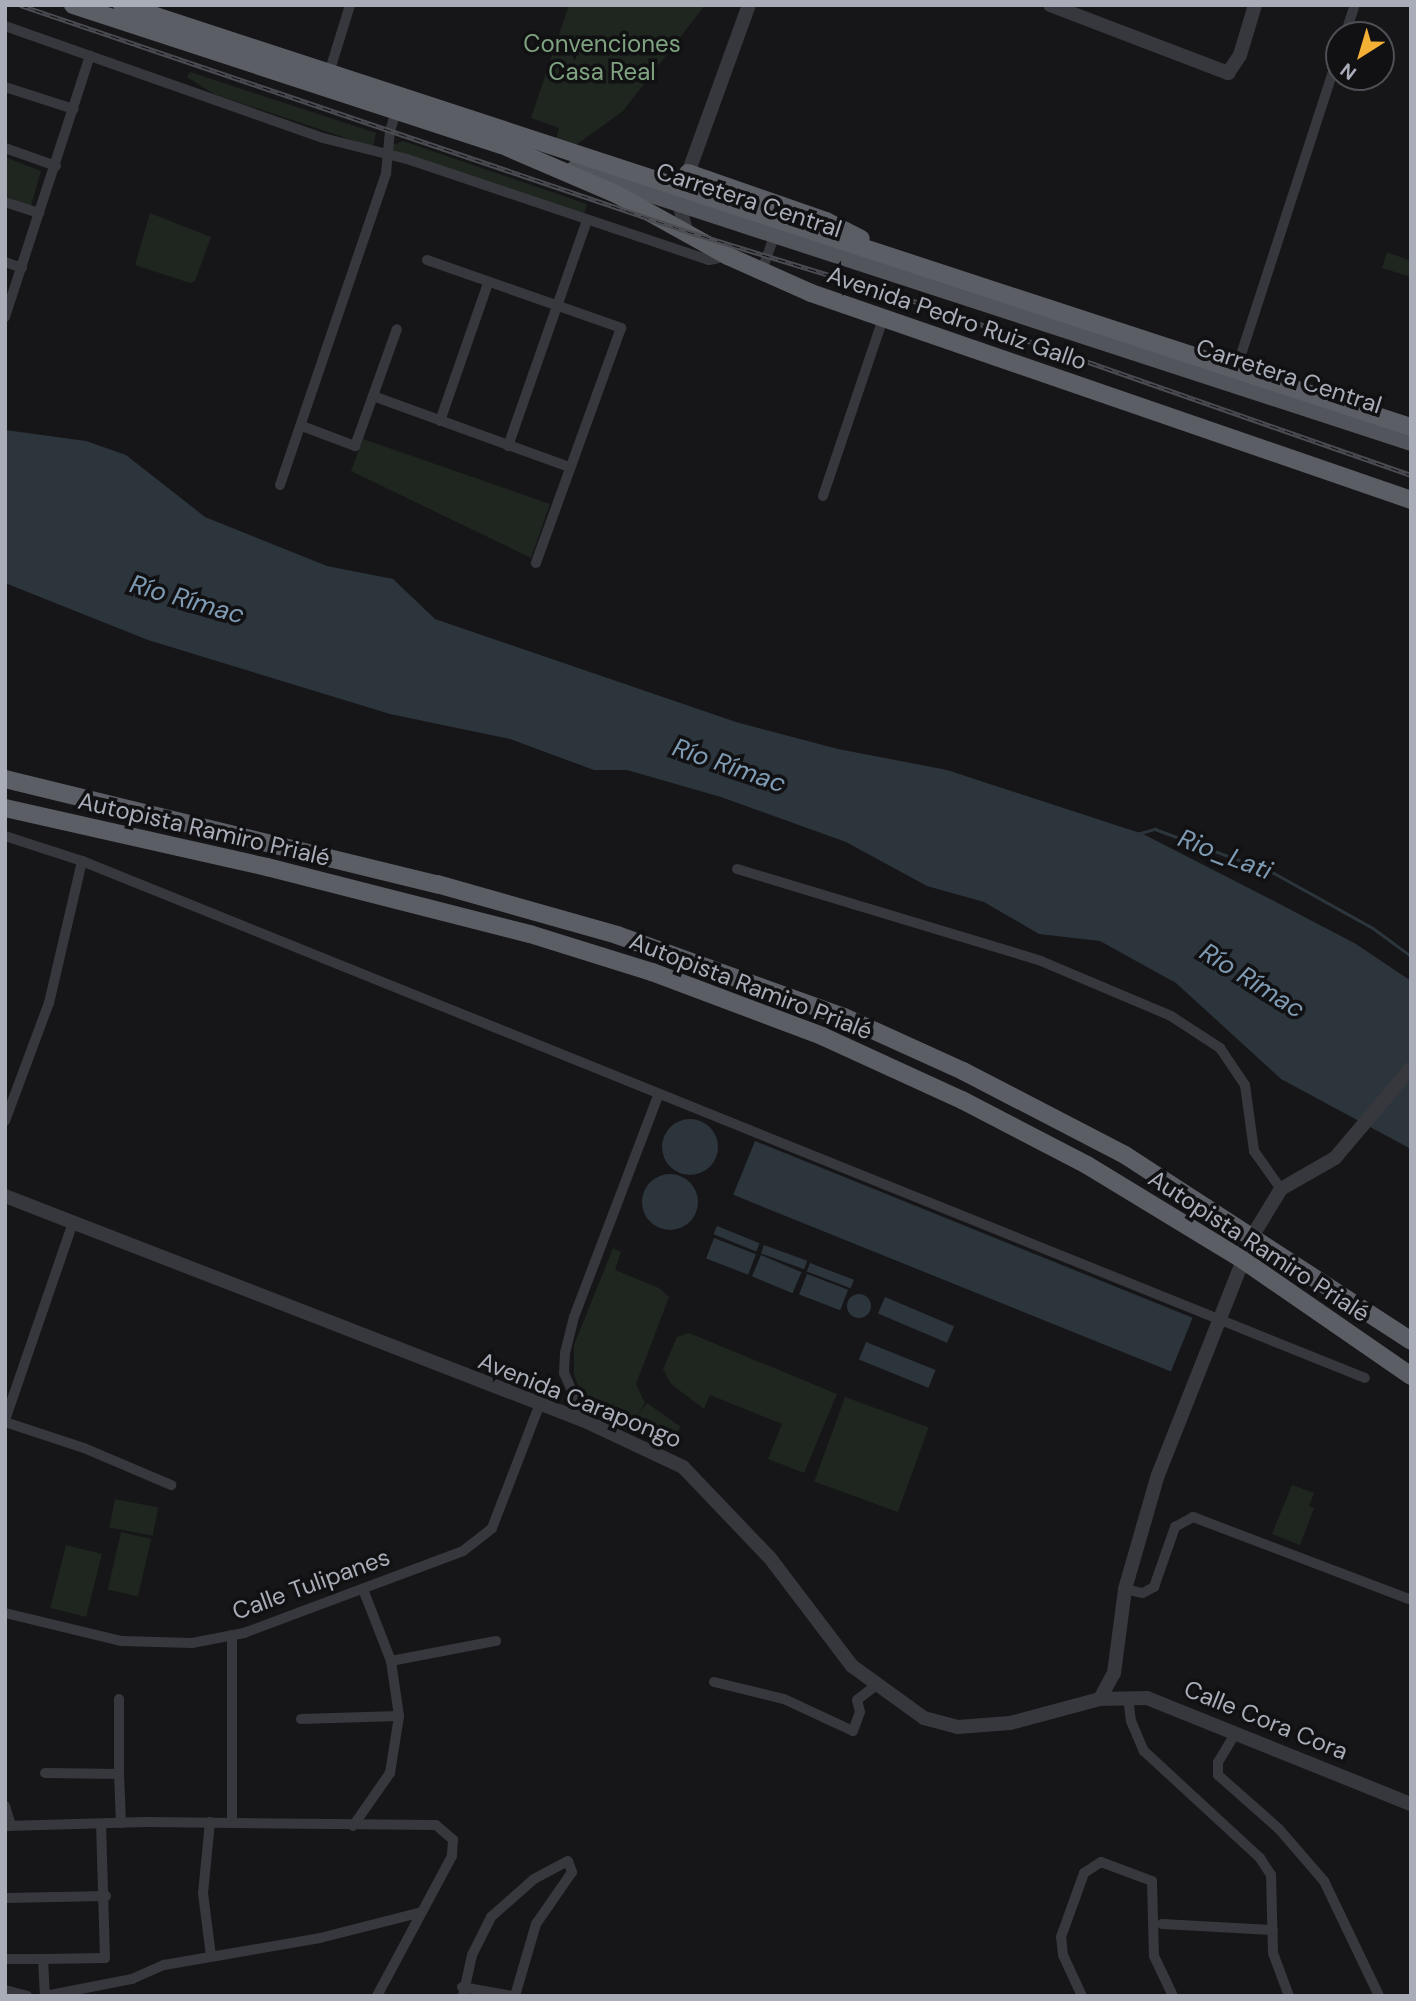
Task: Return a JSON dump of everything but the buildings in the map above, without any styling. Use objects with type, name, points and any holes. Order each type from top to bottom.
[{"type":"highway","name":"Carretera Central","points":[[73,5],[329,73],[398,105],[502,145]]},
{"type":"highway","name":"Carretera Central","points":[[122,5],[163,27],[398,105],[683,188],[1411,427]]},
{"type":"highway","name":"Avenida Pedro Ruiz Gallo","points":[[502,145],[616,194],[761,273],[883,319],[1411,500]]},
{"type":"highway","name":"Autopista Ramiro Prialé","points":[[5,779],[437,884],[617,934],[741,976],[963,1070],[1125,1155],[1253,1235],[1411,1341]]},
{"type":"highway","name":"Autopista Ramiro Prialé","points":[[5,808],[426,906],[652,972],[822,1036],[962,1100],[1087,1165],[1243,1260],[1411,1376]]},
{"type":"main road","name":"Carretera Central","points":[[502,145],[683,188],[775,234],[1411,442]]},
{"type":"street","points":[[329,73],[350,5]]},
{"type":"street","points":[[686,231],[683,188],[749,5]]},
{"type":"street","points":[[1050,5],[1223,73],[1234,68],[1255,5]]},
{"type":"street","points":[[5,26],[323,138],[387,155],[709,260],[729,256]]},
{"type":"street","points":[[5,317],[90,55]]},
{"type":"street","points":[[5,88],[74,109]]},
{"type":"street","points":[[1236,370],[1327,91]]},
{"type":"street","points":[[280,485],[386,173],[387,155],[398,105]]},
{"type":"street","points":[[5,148],[55,166]]},
{"type":"street","points":[[5,202],[39,213]]},
{"type":"street","points":[[508,446],[587,220]]},
{"type":"street","points":[[761,273],[775,234]]},
{"type":"street","points":[[427,260],[488,283],[559,304],[621,328],[536,563]]},
{"type":"street","points":[[5,262],[22,268]]},
{"type":"street","points":[[440,421],[488,283]]},
{"type":"street","points":[[822,496],[883,319]]},
{"type":"street","points":[[302,426],[355,446],[397,329]]},
{"type":"street","points":[[373,396],[569,467]]},
{"type":"street","points":[[5,836],[82,861],[658,1096],[1365,1378]]},
{"type":"street","points":[[5,1121],[49,1003],[82,861]]},
{"type":"street","points":[[737,869],[1041,961],[1171,1016],[1220,1048],[1245,1085],[1254,1151],[1281,1189]]},
{"type":"street","points":[[1100,1699],[1114,1673],[1125,1589],[1158,1475],[1253,1235],[1281,1189],[1329,1162],[1359,1132],[1411,1068]]},
{"type":"street","points":[[586,1421],[564,1373],[565,1353],[574,1317],[658,1096]]},
{"type":"street","name":"Avenida Carapongo","points":[[5,1196],[539,1406],[586,1421],[683,1467],[770,1558],[852,1666],[910,1711],[958,1727],[1010,1723],[1100,1699]]},
{"type":"street","points":[[73,1223],[9,1393],[5,1421],[84,1448],[171,1485]]},
{"type":"street","name":"Calle Tulipanes","points":[[5,1613],[122,1641],[192,1643],[232,1635],[463,1551],[492,1528],[539,1406]]},
{"type":"street","points":[[1125,1589],[1143,1593],[1154,1587],[1175,1527],[1193,1517],[1411,1600]]},
{"type":"street","points":[[353,1826],[390,1773],[398,1716],[391,1661],[363,1589]]},
{"type":"street","points":[[232,1635],[232,1823]]},
{"type":"street","points":[[391,1661],[495,1641]]},
{"type":"street","points":[[1114,1673],[1127,1697],[1131,1721],[1144,1751],[1260,1858],[1271,1875],[1276,1969],[1289,1996]]},
{"type":"street","points":[[714,1682],[784,1699],[853,1731],[860,1712],[857,1700],[876,1685]]},
{"type":"street","name":"Calle Cora Cora","points":[[1100,1699],[1127,1697],[1160,1702],[1411,1804]]},
{"type":"street","points":[[119,1699],[121,1823]]},
{"type":"street","points":[[301,1719],[398,1716]]},
{"type":"street","points":[[1235,1734],[1218,1762],[1217,1775],[1279,1829],[1324,1881],[1379,1996]]},
{"type":"street","points":[[45,1773],[119,1774]]},
{"type":"street","points":[[5,1806],[8,1826],[210,1822],[353,1826],[420,1824],[448,1833],[453,1840],[452,1856],[377,1996]]},
{"type":"street","points":[[210,1822],[203,1893],[211,1956]]},
{"type":"street","points":[[5,1959],[105,1958],[106,1896],[101,1824]]},
{"type":"street","points":[[568,1861],[572,1872],[536,1924],[513,1996],[463,1991],[475,1945],[491,1917],[534,1880],[568,1861]]},
{"type":"street","points":[[1082,1996],[1063,1955],[1061,1937],[1084,1873],[1101,1862],[1152,1881],[1154,1956],[1172,1996]]},
{"type":"street","points":[[5,1898],[106,1896]]},
{"type":"street","points":[[43,1959],[45,1996],[106,1985],[164,1965],[320,1938],[422,1912]]},
{"type":"street","points":[[1162,1924],[1273,1930]]},
{"type":"street","points":[[5,1990],[27,1996]]},
{"type":"green space","name":"Convenciones Casa Real","points":[[569,5],[705,5],[623,111],[576,145],[556,139],[559,128],[531,118]]},
{"type":"green space","points":[[190,72],[376,133],[373,147],[214,94],[187,77]]},
{"type":"green space","points":[[403,141],[587,204],[584,215],[391,152],[390,146]]},
{"type":"green space","points":[[5,157],[41,171],[31,206],[5,196]]},
{"type":"green space","points":[[150,213],[211,237],[195,281],[190,283],[135,265]]},
{"type":"green space","points":[[1387,252],[1411,261],[1411,277],[1382,268]]},
{"type":"green space","points":[[363,439],[550,504],[531,558],[351,471]]},
{"type":"green space","points":[[613,1248],[621,1252],[615,1270],[659,1288],[669,1297],[636,1384],[645,1403],[637,1416],[647,1403],[681,1427],[668,1445],[634,1420],[627,1430],[588,1410],[574,1375],[574,1345]]},
{"type":"green space","points":[[689,1333],[837,1394],[804,1473],[768,1459],[782,1424],[710,1395],[704,1409],[671,1384],[663,1369],[677,1337]]},
{"type":"green space","points":[[845,1397],[929,1427],[898,1512],[814,1482]]},
{"type":"green space","points":[[1292,1485],[1314,1493],[1309,1506],[1314,1508],[1300,1545],[1272,1534]]},
{"type":"green space","points":[[115,1499],[158,1507],[153,1536],[109,1527]]},
{"type":"green space","points":[[121,1532],[151,1539],[138,1596],[108,1589]]},
{"type":"green space","points":[[66,1545],[102,1554],[86,1617],[50,1608]]},
{"type":"water","name":"Río Rímac","points":[[5,430],[86,441],[126,455],[205,517],[327,566],[393,579],[435,619],[736,722],[838,749],[947,770],[1143,834],[1356,944],[1411,981],[1411,1149],[1281,1079],[1176,983],[1100,941],[1039,934],[984,902],[927,886],[846,842],[721,797],[627,770],[594,770],[510,739],[390,714],[148,640],[5,583]]},
{"type":"water","points":[[690,1119],[701,1121],[710,1127],[716,1136],[716,1158],[710,1167],[701,1173],[690,1175],[679,1173],[670,1167],[664,1158],[662,1147],[664,1136],[670,1127],[679,1121]]},
{"type":"water","points":[[755,1141],[1193,1318],[1171,1372],[733,1195]]},
{"type":"water","points":[[670,1174],[681,1176],[690,1182],[696,1191],[696,1213],[690,1222],[681,1228],[670,1230],[659,1228],[650,1222],[644,1213],[642,1202],[644,1191],[650,1182],[659,1176]]},
{"type":"water","points":[[717,1226],[760,1243],[756,1252],[714,1234]]},
{"type":"water","points":[[714,1238],[756,1254],[748,1275],[706,1259]]},
{"type":"water","points":[[764,1245],[807,1261],[804,1269],[761,1253]]},
{"type":"water","points":[[761,1255],[802,1272],[793,1293],[752,1276]]},
{"type":"water","points":[[810,1263],[854,1280],[851,1288],[807,1271]]},
{"type":"water","points":[[807,1274],[848,1290],[840,1310],[799,1295]]},
{"type":"water","points":[[859,1294],[868,1297],[871,1306],[868,1315],[859,1318],[850,1315],[847,1306],[850,1297]]},
{"type":"water","points":[[885,1297],[954,1326],[947,1343],[878,1314]]},
{"type":"water","points":[[866,1342],[936,1370],[928,1388],[859,1360]]},
{"type":"waterway","name":"Rio_Lati","points":[[1137,834],[1155,829],[1274,873],[1373,928],[1411,956]]},
{"type":"railway","points":[[20,5],[686,231],[923,304],[1411,475]]}]
